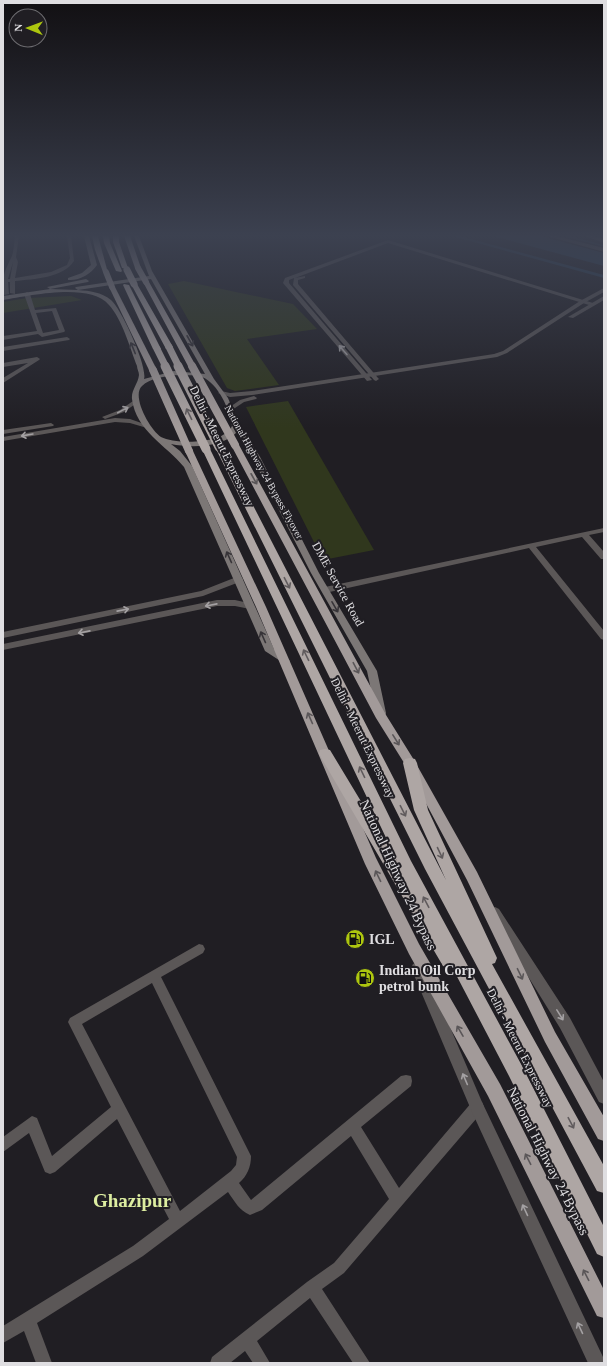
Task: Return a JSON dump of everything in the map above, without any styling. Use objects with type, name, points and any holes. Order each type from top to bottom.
[{"type":"highway","points":[[118,300],[176,421],[285,661]]},
{"type":"highway","name":"Delhi - Meerut Expressway","points":[[133,300],[157,349],[430,864],[604,1184]]},
{"type":"highway","name":"Delhi - Meerut Expressway","points":[[143,300],[169,347],[263,549],[406,865],[515,1070],[604,1247]]},
{"type":"highway","name":"National Highway 24 Bypass Flyover","points":[[155,300],[331,621],[382,718]]},
{"type":"highway","name":"National Highway 24 Bypass","points":[[285,661],[357,833],[414,949],[494,1090],[604,1310]]},
{"type":"highway","points":[[382,718],[410,763],[472,876],[550,1037],[604,1133]]},
{"type":"highway","points":[[325,754],[389,863],[515,1070]]},
{"type":"highway","points":[[410,763],[421,810],[535,1056]]},
{"type":"main road","points":[[108,300],[112,302],[140,366],[142,375],[136,390],[136,401],[147,426],[153,436],[177,453],[188,466],[270,651],[285,661]]},
{"type":"main road","points":[[165,300],[212,382]]},
{"type":"main road","points":[[139,385],[154,378],[174,373],[195,374],[207,377],[217,385],[230,409],[236,425],[233,431],[225,437],[211,442],[192,444],[170,442],[153,436]]},
{"type":"main road","name":"DME Service Road","points":[[236,425],[256,458],[325,590],[372,671],[382,718]]},
{"type":"street","points":[[29,300],[40,332]]},
{"type":"street","points":[[303,300],[371,377]]},
{"type":"street","points":[[308,300],[371,377]]},
{"type":"street","points":[[570,300],[589,306]]},
{"type":"street","points":[[230,409],[242,401],[254,398],[495,356],[505,352],[586,300]]},
{"type":"street","points":[[221,393],[230,395],[252,393],[497,359],[510,355],[601,300]]},
{"type":"street","points":[[3,338],[40,332],[42,335],[62,330],[54,309],[33,312]]},
{"type":"street","points":[[3,349],[67,340]]},
{"type":"street","points":[[33,344],[37,359]]},
{"type":"street","points":[[3,365],[37,359]]},
{"type":"street","points":[[3,381],[37,359]]},
{"type":"street","points":[[5,436],[107,416],[122,411],[136,401]]},
{"type":"street","points":[[5,436],[115,420],[130,421],[147,426]]},
{"type":"street","points":[[325,590],[532,547],[604,530]]},
{"type":"street","points":[[584,534],[604,557]]},
{"type":"street","points":[[532,547],[604,637]]},
{"type":"street","points":[[3,635],[203,593],[239,579]]},
{"type":"street","points":[[3,647],[217,603],[235,603],[250,606]]},
{"type":"street","points":[[472,876],[565,1023],[604,1097]]},
{"type":"street","points":[[178,1222],[74,1022],[199,949]]},
{"type":"street","points":[[414,949],[414,958],[477,1107],[597,1363]]},
{"type":"street","points":[[3,1335],[138,1251],[241,1173],[244,1165],[244,1156],[154,975]]},
{"type":"street","points":[[230,1182],[245,1205],[250,1208],[257,1205],[406,1081]]},
{"type":"street","points":[[218,1363],[312,1287],[339,1268],[477,1107]]},
{"type":"street","points":[[3,1146],[32,1123],[50,1167],[120,1109]]},
{"type":"street","points":[[352,1125],[398,1200]]},
{"type":"street","points":[[312,1287],[362,1363]]},
{"type":"street","points":[[28,1320],[44,1363]]},
{"type":"street","points":[[247,1339],[262,1363]]},
{"type":"green space","points":[[17,300],[82,300],[3,313],[3,302]]},
{"type":"green space","points":[[177,300],[273,300],[293,304],[317,329],[247,339],[279,385],[235,391],[227,388]]},
{"type":"green space","points":[[288,401],[374,550],[323,560],[246,407]]},
{"type":"place","name":"IGL","points":[[355,939]]},
{"type":"place","name":"Indian Oil Corp petrol bunk","points":[[365,978]]},
{"type":"district","name":"Ghazipur","points":[[132,1200]]}]
